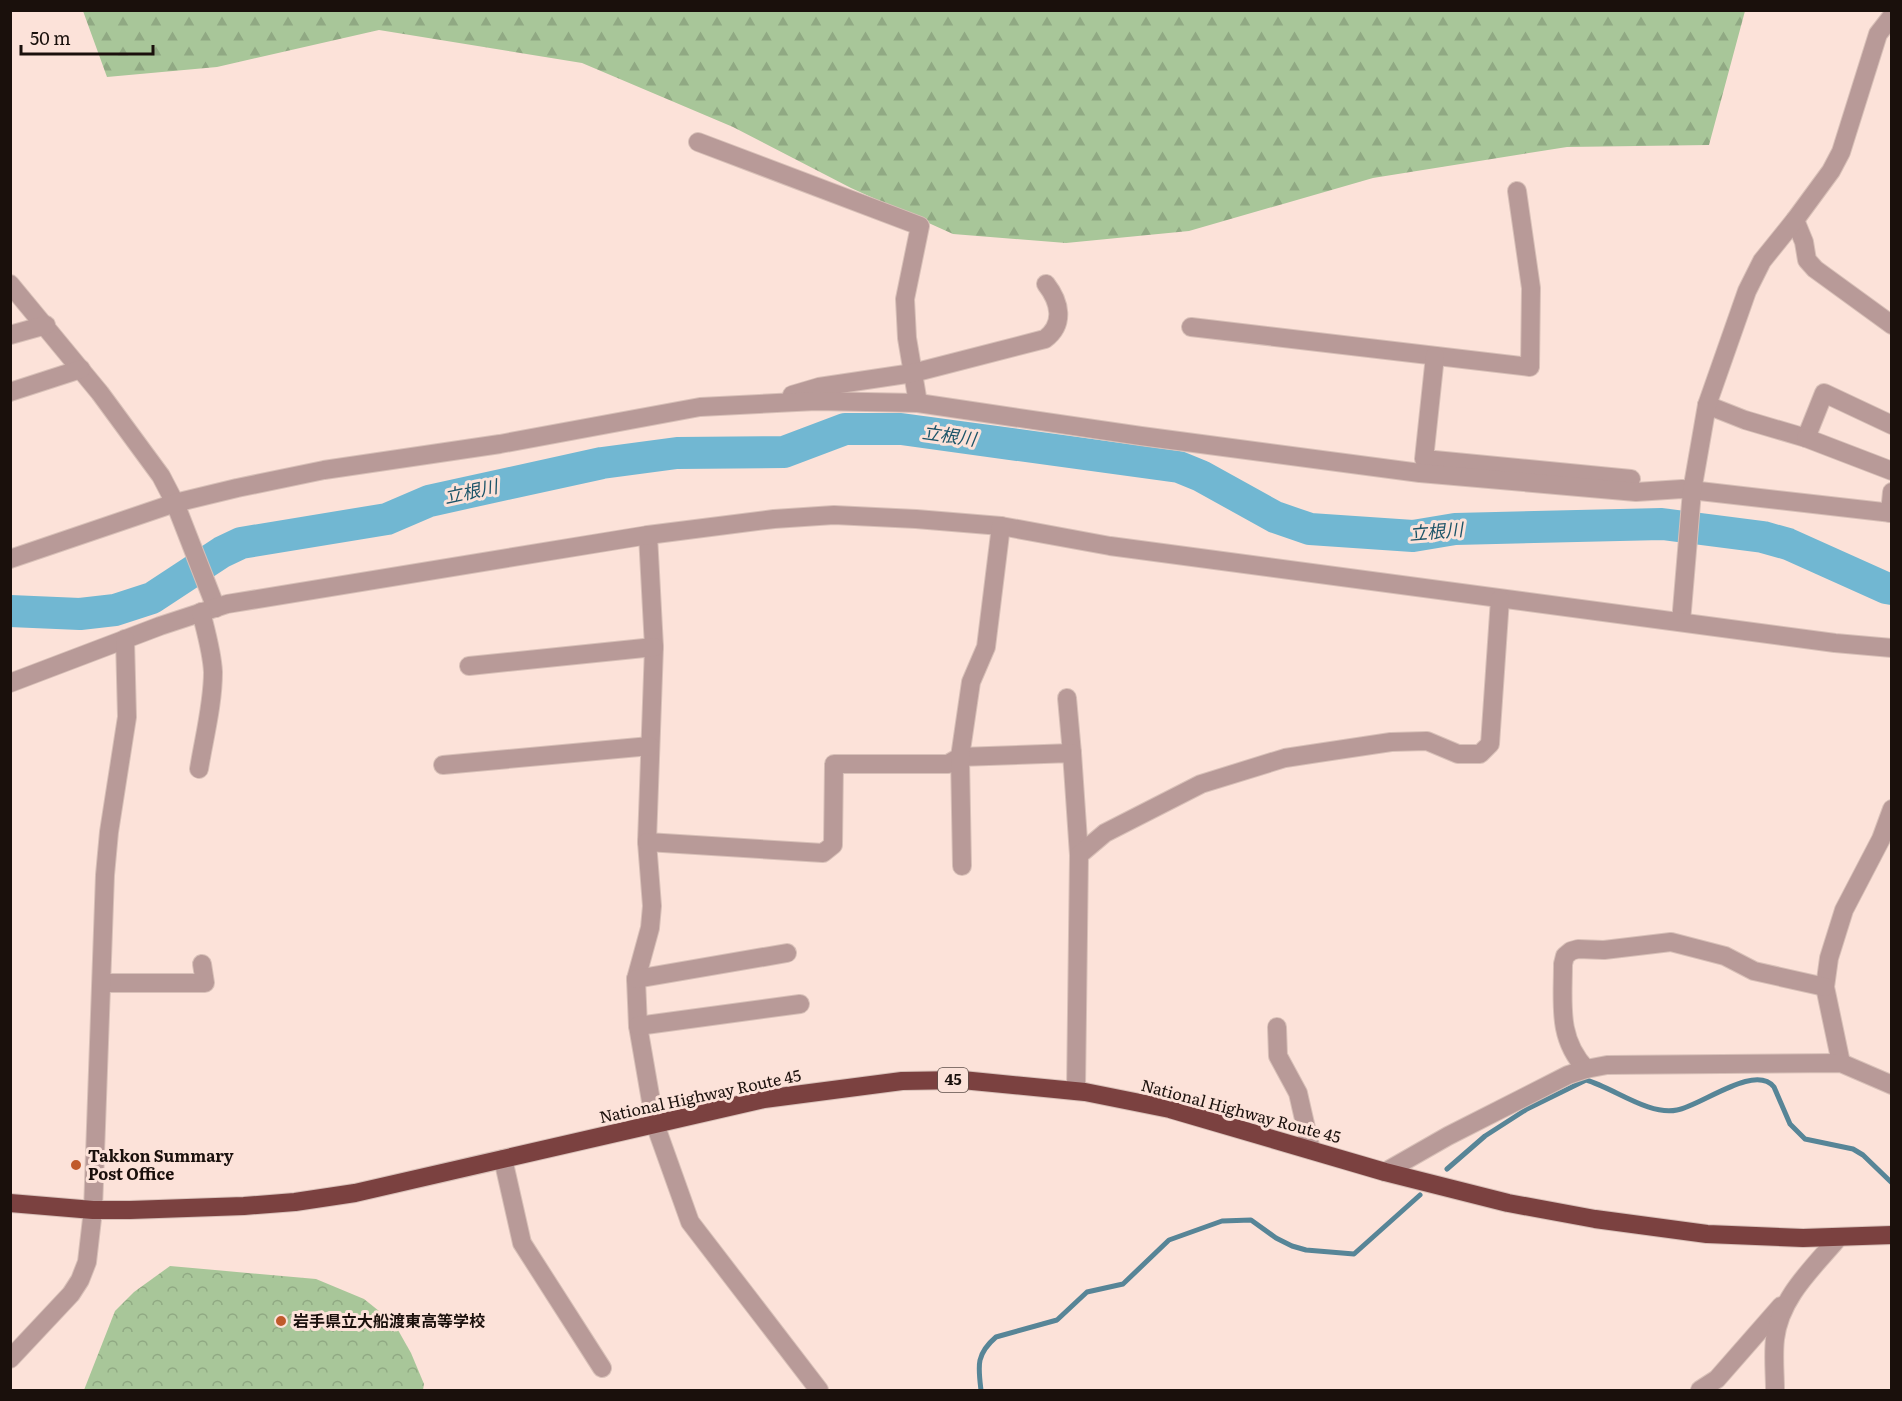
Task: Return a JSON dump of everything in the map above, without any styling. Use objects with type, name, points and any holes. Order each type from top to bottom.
[{"type":"highway","name":"National Highway Route 45","points":[[10,1203],[93,1210],[244,1206],[296,1202],[355,1193],[764,1099],[902,1081],[962,1080],[1076,1091],[1170,1109],[1385,1172],[1508,1203],[1596,1220],[1707,1234],[1803,1238],[1892,1235]]},
{"type":"street","points":[[1681,622],[1689,492],[1707,405],[1747,291],[1762,261],[1831,171],[1841,152],[1878,34],[1891,16],[1888,10]]},
{"type":"street","points":[[698,142],[920,226],[904,299],[907,338],[918,403]]},
{"type":"street","points":[[1191,327],[1530,367],[1531,288],[1517,191]]},
{"type":"street","points":[[1795,220],[1804,242],[1807,260],[1892,325]]},
{"type":"street","points":[[10,284],[81,369],[161,476],[176,506],[210,607],[212,690],[199,769]]},
{"type":"street","points":[[764,403],[819,387],[913,373],[1045,339],[1057,327],[1058,320],[1055,296],[1046,284]]},
{"type":"street","points":[[10,335],[46,325]]},
{"type":"street","points":[[1435,356],[1424,459],[1643,481],[1689,492]]},
{"type":"street","points":[[10,392],[81,369]]},
{"type":"street","points":[[1806,438],[1824,393],[1892,424]]},
{"type":"street","points":[[10,558],[237,488],[324,470],[500,444],[700,407],[816,401],[918,403],[1152,438],[1420,473],[1636,492],[1689,492],[1891,513],[1892,492]]},
{"type":"street","points":[[1707,405],[1745,420],[1806,438],[1892,471]]},
{"type":"street","points":[[10,683],[210,607],[648,535],[774,519],[834,515],[1001,526],[1110,546],[1835,643],[1892,648]]},
{"type":"street","points":[[962,866],[960,757],[971,682],[986,647],[1001,526]]},
{"type":"street","points":[[648,535],[654,647],[647,842],[652,906],[650,928],[636,979],[638,1026],[655,1124],[690,1221],[819,1390]]},
{"type":"street","points":[[1079,855],[1105,833],[1201,784],[1285,758],[1391,742],[1427,741],[1458,754],[1480,754],[1490,744],[1500,599]]},
{"type":"street","points":[[10,1359],[71,1294],[87,1262],[93,1210],[103,983],[105,875],[109,832],[127,717],[126,639]]},
{"type":"street","points":[[469,666],[654,647]]},
{"type":"street","points":[[1067,698],[1079,855],[1076,1091]]},
{"type":"street","points":[[442,765],[650,746]]},
{"type":"street","points":[[647,842],[823,853],[833,845],[834,764],[948,764],[960,757],[1072,753]]},
{"type":"street","points":[[1840,1063],[1825,987],[1829,958],[1844,910],[1881,839],[1892,809]]},
{"type":"street","points":[[1586,1069],[1568,1042],[1563,1024],[1563,964],[1565,956],[1571,951],[1604,950],[1671,942],[1725,956],[1754,971],[1825,987]]},
{"type":"street","points":[[636,979],[787,953]]},
{"type":"street","points":[[103,983],[205,983],[202,964]]},
{"type":"street","points":[[638,1026],[800,1004]]},
{"type":"street","points":[[1277,1027],[1278,1056],[1298,1093],[1311,1150]]},
{"type":"street","points":[[1385,1172],[1448,1136],[1568,1075],[1607,1065],[1840,1063],[1892,1085]]},
{"type":"street","points":[[503,1160],[522,1244],[602,1368]]},
{"type":"street","points":[[1700,1390],[1717,1379],[1839,1237]]},
{"type":"street","points":[[1775,1390],[1775,1340],[1788,1298]]},
{"type":"green space","points":[[83,11],[1745,11],[1709,145],[1567,147],[1373,178],[1189,231],[1066,243],[953,234],[851,188],[733,127],[582,63],[379,30],[217,67],[107,77]]},
{"type":"green space","points":[[170,1266],[316,1279],[364,1299],[394,1323],[411,1353],[424,1384],[423,1390],[84,1390],[115,1311],[134,1292]]},
{"type":"waterway","name":"立根川","points":[[10,611],[80,614],[115,610],[152,598],[222,552],[241,543],[387,519],[429,501],[602,463],[677,453],[784,452],[845,429],[901,429],[1179,467],[1201,476],[1275,517],[1310,529],[1413,536],[1455,529],[1662,524],[1763,537],[1788,544],[1892,589]]},
{"type":"waterway","points":[[1447,1169],[1485,1136],[1527,1109],[1586,1080],[1643,1105],[1666,1111],[1687,1107],[1727,1088],[1754,1080],[1765,1081],[1774,1087],[1790,1124],[1805,1139],[1853,1149],[1863,1155],[1892,1183]]},
{"type":"waterway","points":[[981,1390],[980,1361],[985,1349],[996,1337],[1057,1320],[1087,1292],[1123,1284],[1169,1240],[1222,1221],[1251,1220],[1276,1238],[1292,1246],[1306,1250],[1354,1254],[1420,1195]]},
{"type":"place","name":"Takkon Summary Post Office","points":[[76,1165]]},
{"type":"place","name":"岩手県立大船渡東高等学校","points":[[281,1321]]}]
